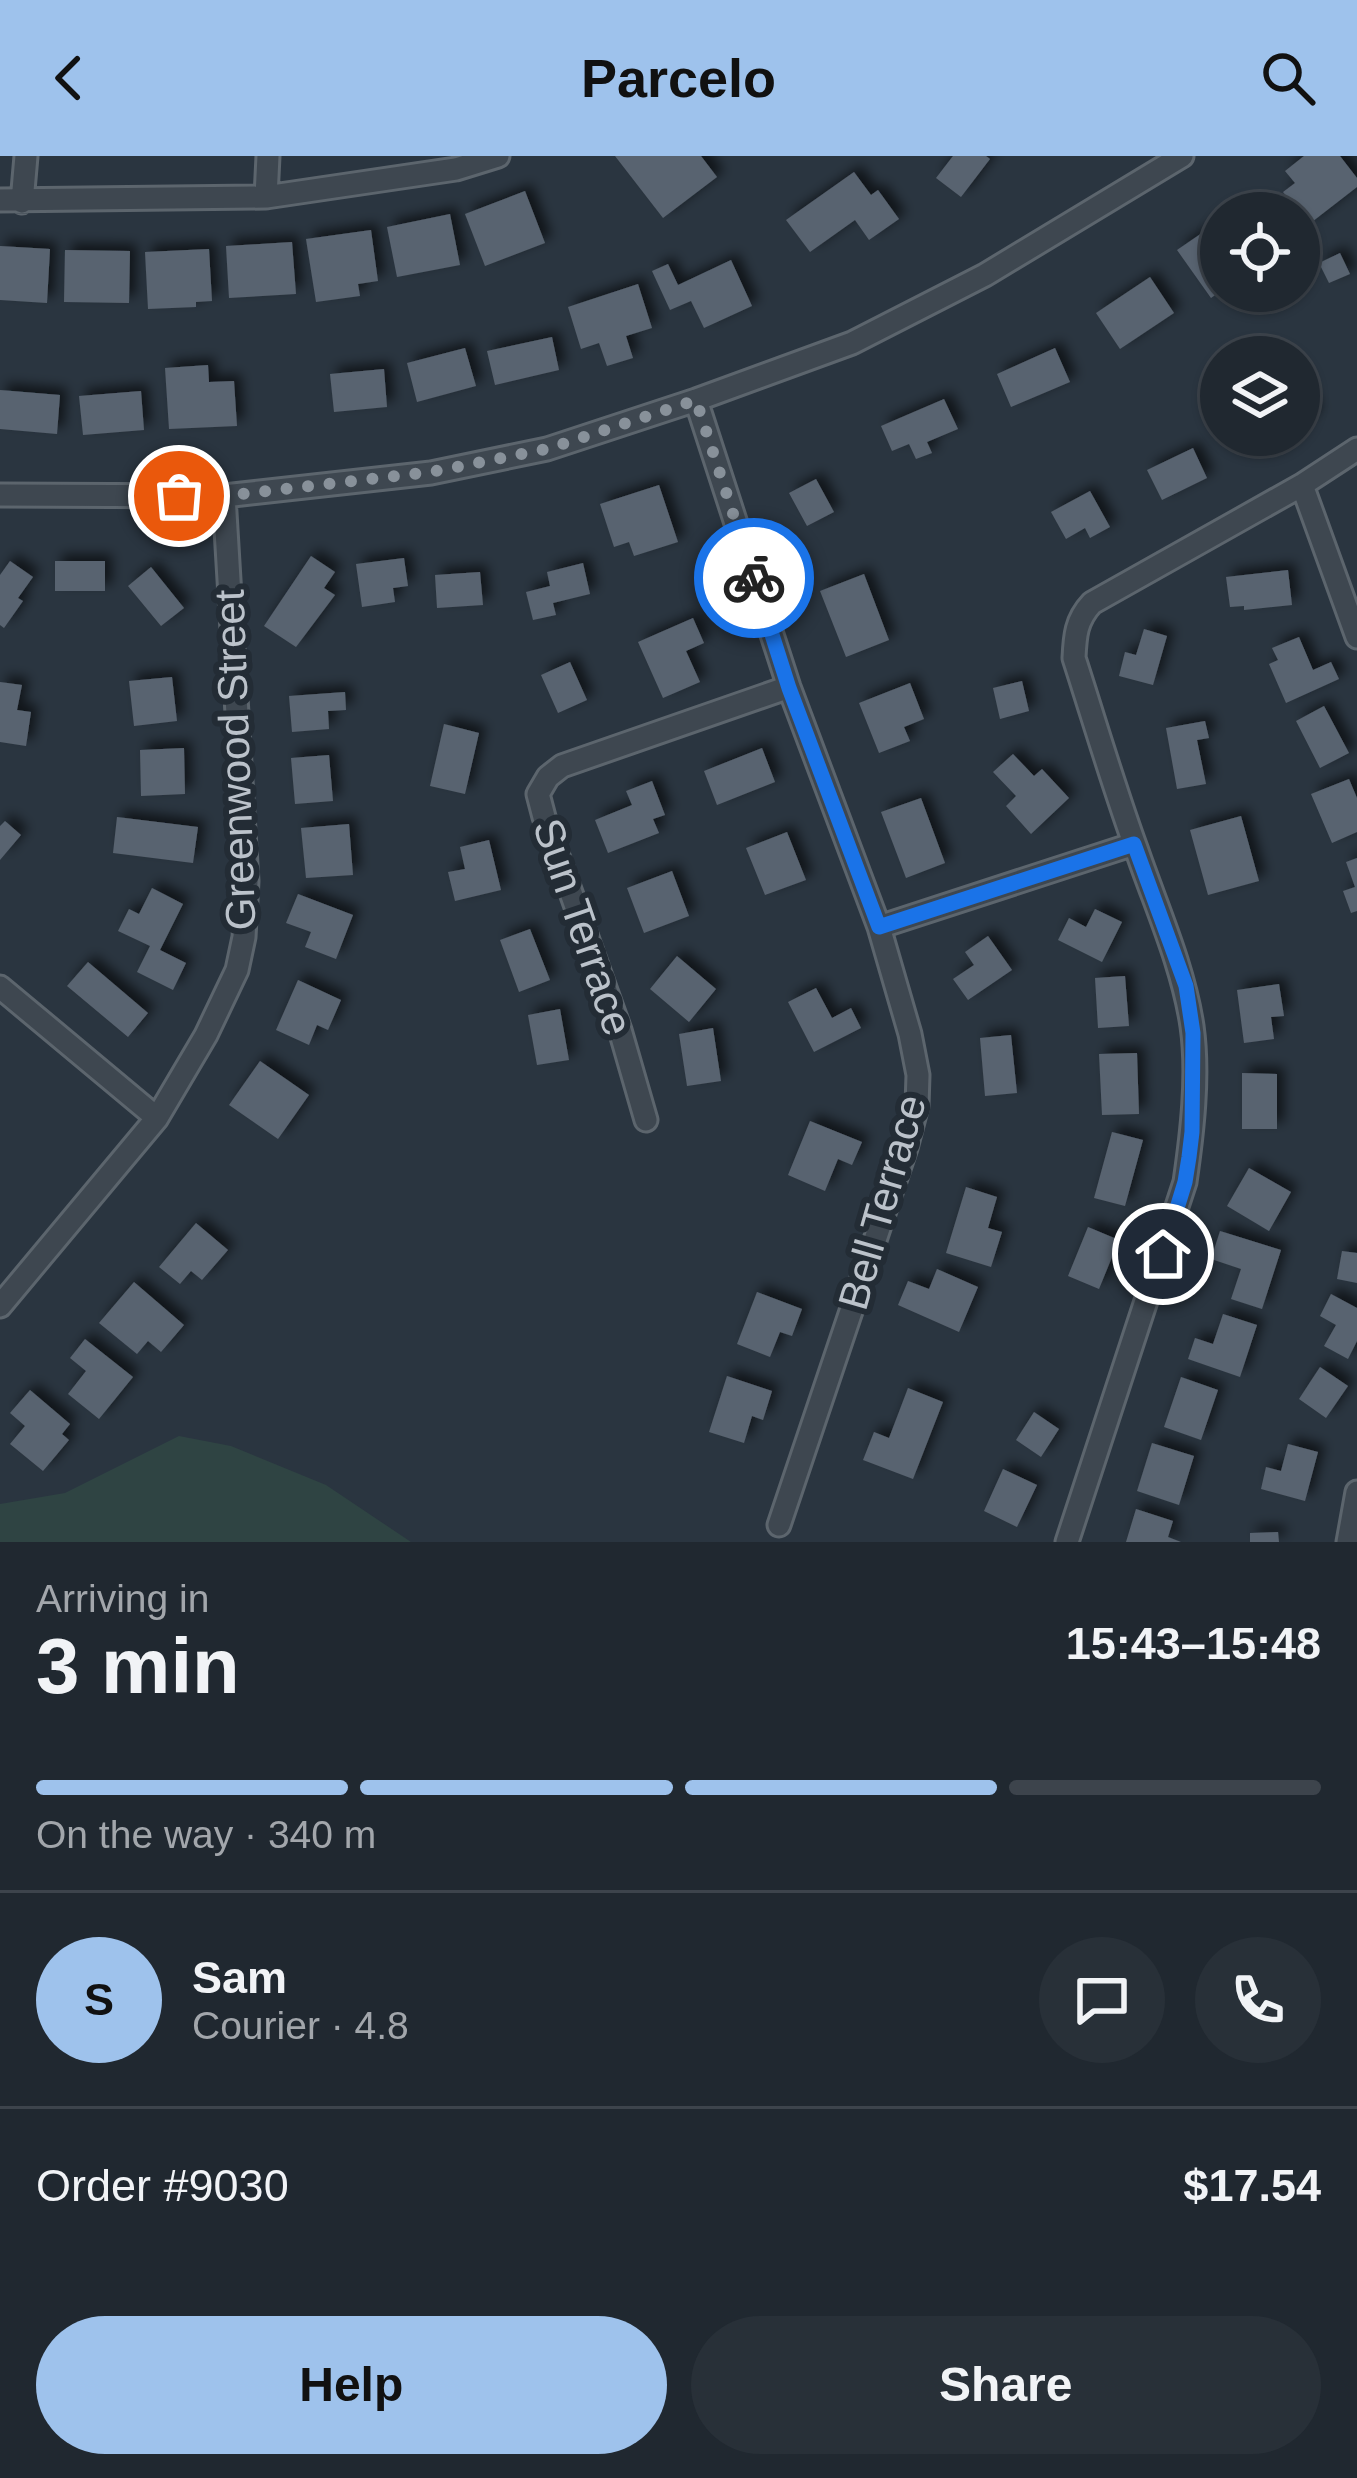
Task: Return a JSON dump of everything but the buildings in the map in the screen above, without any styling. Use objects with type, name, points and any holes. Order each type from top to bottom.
[{"type":"street","points":[[26,156],[11,201],[266,197],[455,169],[497,156]]},
{"type":"street","points":[[266,197],[268,156]]},
{"type":"street","points":[[0,495],[224,496],[431,472],[547,449],[852,344],[985,275],[1182,156]]},
{"type":"street","name":"Bell Terrace","points":[[696,400],[789,688],[879,927],[918,1076],[906,1148],[779,1525]]},
{"type":"street","points":[[1067,1542],[1185,1182],[1192,1132],[1193,1033],[1186,986],[1134,844],[1075,658],[1080,616],[1092,603],[1301,485],[1357,448]]},
{"type":"street","points":[[1301,485],[1357,637]]},
{"type":"street","name":"Greenwood Street","points":[[0,1306],[157,1118],[237,970],[247,881],[224,496]]},
{"type":"street","name":"Sun Terrace","points":[[646,1120],[620,1030],[538,794],[562,766],[789,688]]},
{"type":"street","points":[[879,927],[1134,844]]},
{"type":"street","points":[[0,988],[157,1118]]},
{"type":"street","points":[[1348,1542],[1357,1492]]},
{"type":"green space","points":[[179,1436],[231,1446],[326,1485],[411,1542],[0,1542],[0,1504],[65,1493]]},
{"type":"way so far","points":[[179,496],[224,496],[431,472],[547,449],[696,400],[754,578]]},
{"type":"route","points":[[754,578],[789,688],[879,927],[1134,844],[1186,986],[1193,1033],[1189,1157],[1163,1254]]}]
